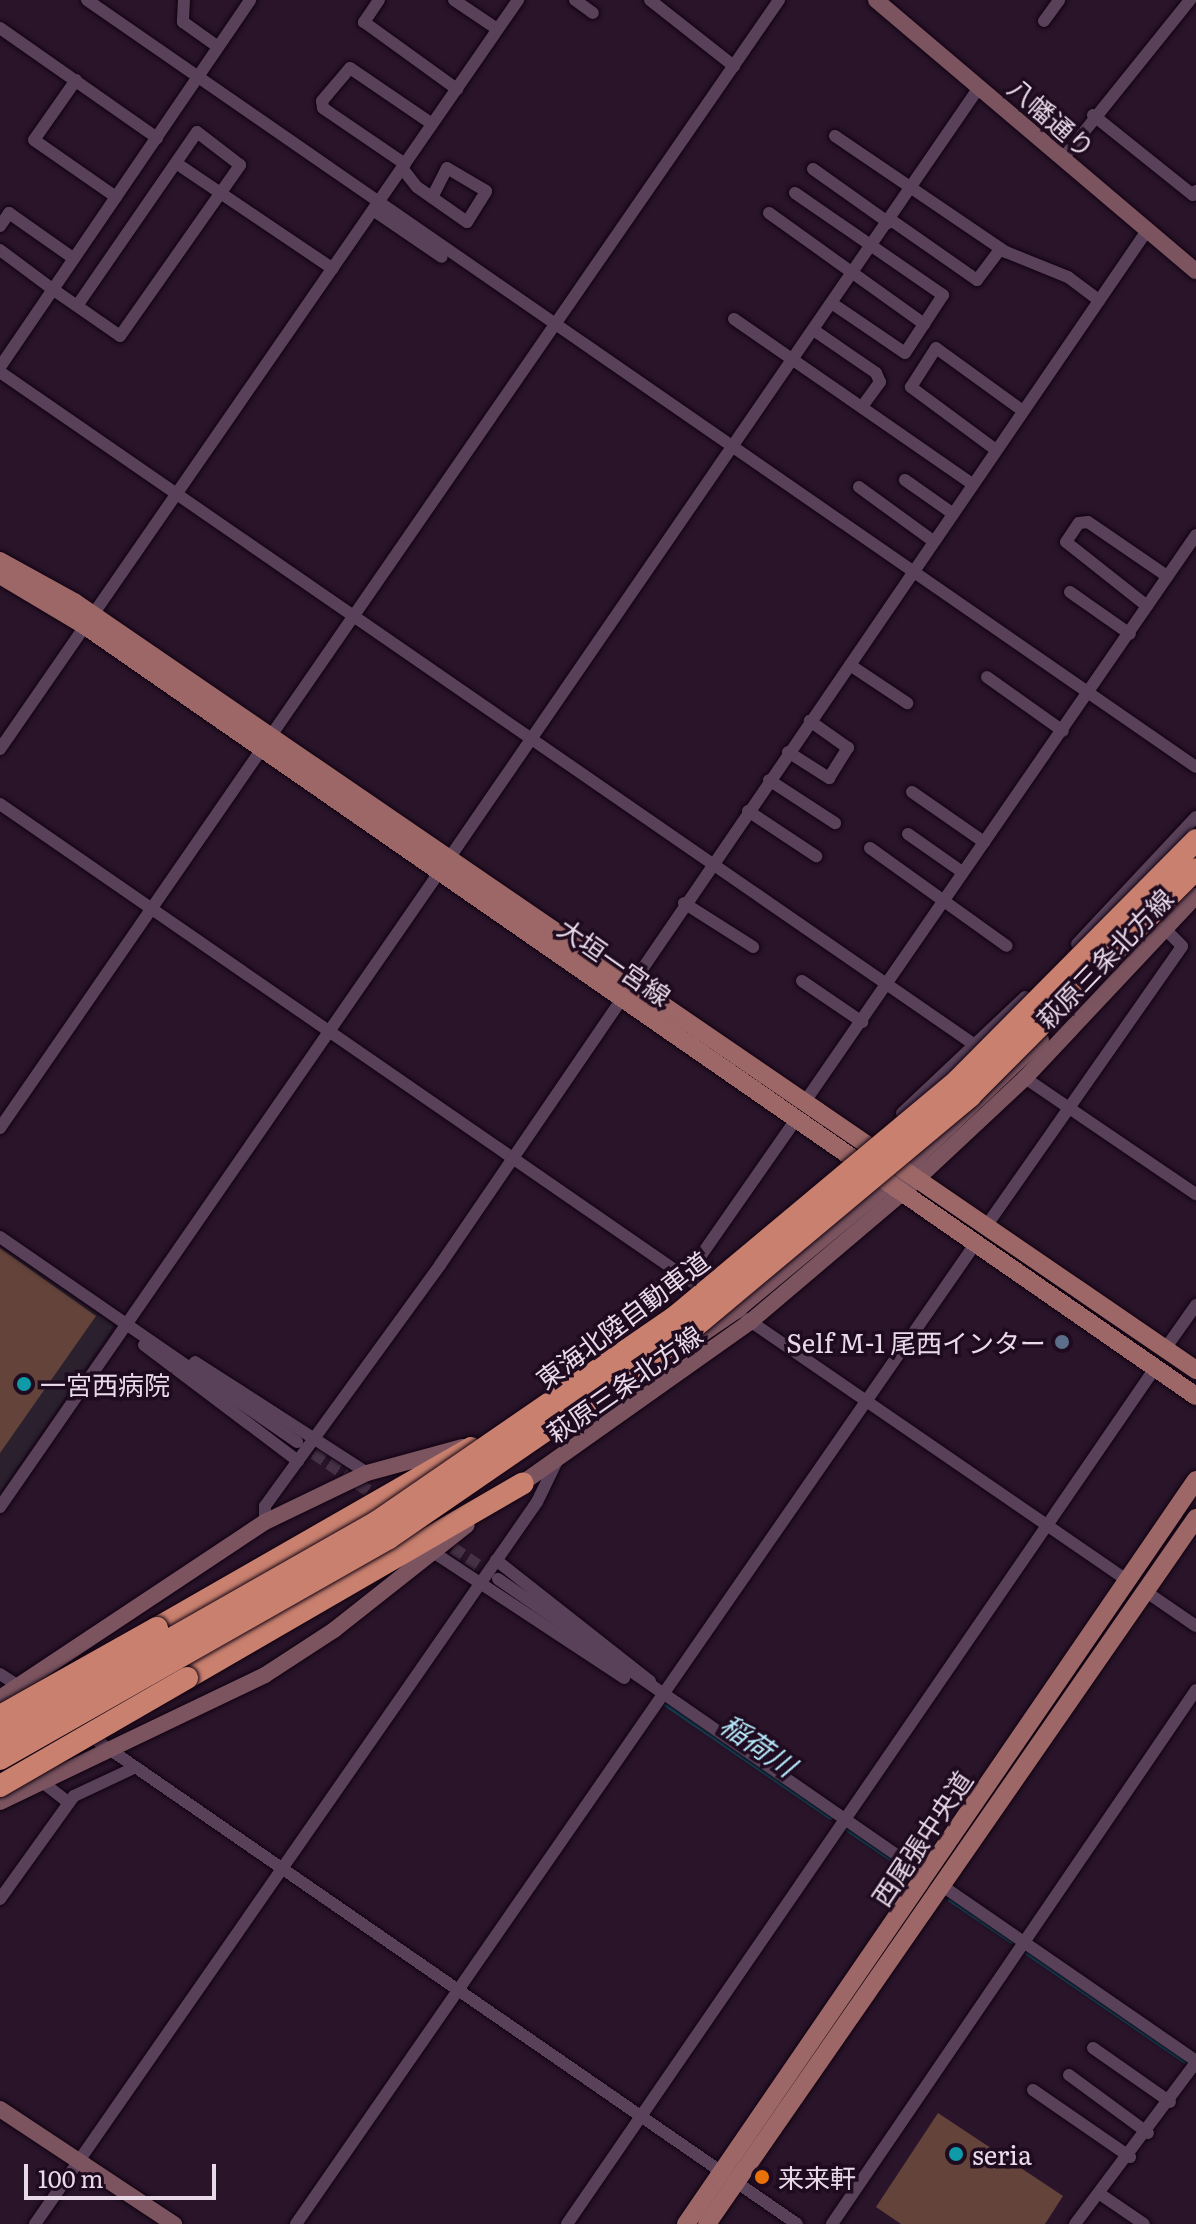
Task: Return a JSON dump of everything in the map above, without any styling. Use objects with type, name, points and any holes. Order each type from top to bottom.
[{"type":"highway","name":"東海北陸自動車道","points":[[0,1736],[378,1521],[675,1317],[947,1090],[1196,840]]},
{"type":"highway","name":"東海北陸自動車道","points":[[0,1759],[389,1538],[687,1333],[970,1096],[1196,869]]},
{"type":"highway","points":[[0,1716],[483,1442]]},
{"type":"highway","points":[[0,1786],[523,1483]]},
{"type":"main road","name":"八幡通り","points":[[876,0],[1196,271]]},
{"type":"main road","name":"大垣一宮線","points":[[0,561],[626,990],[804,1103],[1196,1370]]},
{"type":"main road","name":"大垣一宮線","points":[[0,575],[88,620]]},
{"type":"main road","name":"萩原三条北方線","points":[[911,1175],[1196,878]]},
{"type":"main road","name":"萩原三条北方線","points":[[0,1802],[265,1675],[523,1483],[750,1322],[894,1190],[1025,1078],[1196,896]]},
{"type":"main road","name":"大垣一宮線","points":[[626,990],[794,1122],[1196,1396]]},
{"type":"main road","name":"萩原三条北方線","points":[[0,1698],[265,1522],[367,1473],[483,1442],[628,1383],[736,1311],[894,1190]]},
{"type":"main road","name":"西尾張中央道","points":[[934,1881],[1196,1480]]},
{"type":"main road","name":"西尾張中央道","points":[[686,2224],[729,2177],[934,1881],[1196,1518]]},
{"type":"main road","points":[[0,2109],[174,2224]]},
{"type":"main road","name":"西尾張中央道","points":[[707,2224],[729,2177]]},
{"type":"street","points":[[87,0],[376,205],[442,257]]},
{"type":"street","points":[[184,0],[183,22],[218,47]]},
{"type":"street","points":[[250,0],[51,288],[0,370],[975,1045]]},
{"type":"street","points":[[379,0],[364,22],[457,89]]},
{"type":"street","points":[[454,0],[497,29]]},
{"type":"street","points":[[0,749],[518,0]]},
{"type":"street","points":[[575,0],[593,13]]},
{"type":"street","points":[[650,0],[734,66]]},
{"type":"street","points":[[0,1128],[779,0]]},
{"type":"street","points":[[1044,21],[1059,0]]},
{"type":"street","points":[[1063,158],[1093,115],[1187,4],[1172,0]]},
{"type":"street","points":[[0,28],[157,138]]},
{"type":"street","points":[[432,124],[350,68],[329,91],[323,108],[404,166],[432,197],[467,222],[486,191],[447,168],[432,197]]},
{"type":"street","points":[[76,80],[34,140],[116,197]]},
{"type":"street","points":[[0,1507],[332,1033],[444,865],[855,273],[980,86]]},
{"type":"street","points":[[1093,115],[1193,195],[1196,191]]},
{"type":"street","points":[[0,250],[51,288],[120,336],[240,165],[197,132],[77,306]]},
{"type":"street","points":[[835,136],[1000,249],[1068,277],[1099,300]]},
{"type":"street","points":[[176,163],[333,269]]},
{"type":"street","points":[[813,169],[977,280],[1000,249]]},
{"type":"street","points":[[795,193],[943,295],[905,353],[833,304]]},
{"type":"street","points":[[376,205],[558,322],[915,568],[1196,767]]},
{"type":"street","points":[[0,226],[9,213],[73,258]]},
{"type":"street","points":[[769,213],[924,324]]},
{"type":"street","points":[[265,1522],[265,1506],[626,990],[1148,229]]},
{"type":"street","points":[[734,319],[972,484]]},
{"type":"street","points":[[815,331],[876,373],[880,382],[862,407]]},
{"type":"street","points":[[996,450],[911,387],[936,348],[1023,411]]},
{"type":"street","points":[[905,480],[952,513]]},
{"type":"street","points":[[859,487],[933,541]]},
{"type":"street","points":[[1147,606],[1066,542],[1079,523],[1088,522],[1167,576]]},
{"type":"street","points":[[804,1103],[862,1022],[941,901],[1090,693],[1196,535]]},
{"type":"street","points":[[1070,592],[1130,634]]},
{"type":"street","points":[[850,665],[907,703]]},
{"type":"street","points":[[987,677],[1063,731]]},
{"type":"street","points":[[788,752],[829,778],[848,748],[810,721]]},
{"type":"street","points":[[769,780],[835,823]]},
{"type":"street","points":[[912,792],[984,842]]},
{"type":"street","points":[[0,804],[1128,1581]]},
{"type":"street","points":[[748,811],[816,856]]},
{"type":"street","points":[[902,1113],[1030,993],[1196,817]]},
{"type":"street","points":[[908,834],[962,872]]},
{"type":"street","points":[[870,848],[1007,946]]},
{"type":"street","points":[[684,903],[753,947]]},
{"type":"street","points":[[987,1225],[1182,946],[1166,930]]},
{"type":"street","points":[[802,981],[862,1022]]},
{"type":"street","points":[[1030,993],[1058,1021]]},
{"type":"street","points":[[1025,1078],[1196,1194]]},
{"type":"street","points":[[686,1277],[794,1122]]},
{"type":"street","points":[[0,1237],[297,1442]]},
{"type":"street","points":[[296,2224],[975,1244]]},
{"type":"street","points":[[1165,1349],[1196,1305]]},
{"type":"street","points":[[125,1325],[316,1436],[367,1473]]},
{"type":"street","points":[[125,1325],[166,1366],[298,1461]]},
{"type":"street","points":[[567,2224],[1050,1526],[1155,1368]]},
{"type":"street","points":[[35,2224],[279,1866],[496,1560],[558,1460]]},
{"type":"street","points":[[433,1552],[603,1669],[664,1695]]},
{"type":"street","points":[[496,1560],[618,1651],[664,1695]]},
{"type":"street","points":[[498,1579],[1196,2062],[1148,2133],[1075,2224]]},
{"type":"street","points":[[1145,1591],[1196,1626]]},
{"type":"street","points":[[0,1674],[797,2224]]},
{"type":"street","points":[[832,2224],[1196,1690]]},
{"type":"street","points":[[0,1899],[68,1802],[136,1767]]},
{"type":"street","points":[[41,1781],[68,1802]]},
{"type":"street","points":[[1093,2048],[1170,2102]]},
{"type":"street","points":[[1069,2075],[1148,2133]]},
{"type":"street","points":[[1033,2090],[1130,2157]]},
{"type":"street","points":[[1100,2194],[1144,2224]]},
{"type":"shaded area","name":"一宮西病院","points":[[0,1246],[114,1326],[0,1492]]},
{"type":"building","name":"一宮西病院","points":[[0,1248],[96,1316],[0,1453]]},
{"type":"building","name":"seria","points":[[938,2113],[1063,2196],[1045,2224],[901,2224],[876,2207]]},
{"type":"waterway","name":"稲荷川","points":[[665,1704],[831,1818]]},
{"type":"waterway","name":"稲荷川","points":[[845,1828],[908,1871]]},
{"type":"waterway","name":"稲荷川","points":[[950,1900],[1012,1942]]},
{"type":"waterway","name":"稲荷川","points":[[1024,1951],[1187,2063]]},
{"type":"tunnel","points":[[299,1443],[383,1501]]},
{"type":"tunnel","points":[[438,1538],[495,1577]]},
{"type":"place","name":"Self M-1 尾西インター","points":[[1062,1342]]},
{"type":"place","name":"一宮西病院","points":[[24,1384]]},
{"type":"place","name":"seria","points":[[956,2154]]},
{"type":"place","name":"来来軒","points":[[762,2177]]}]
